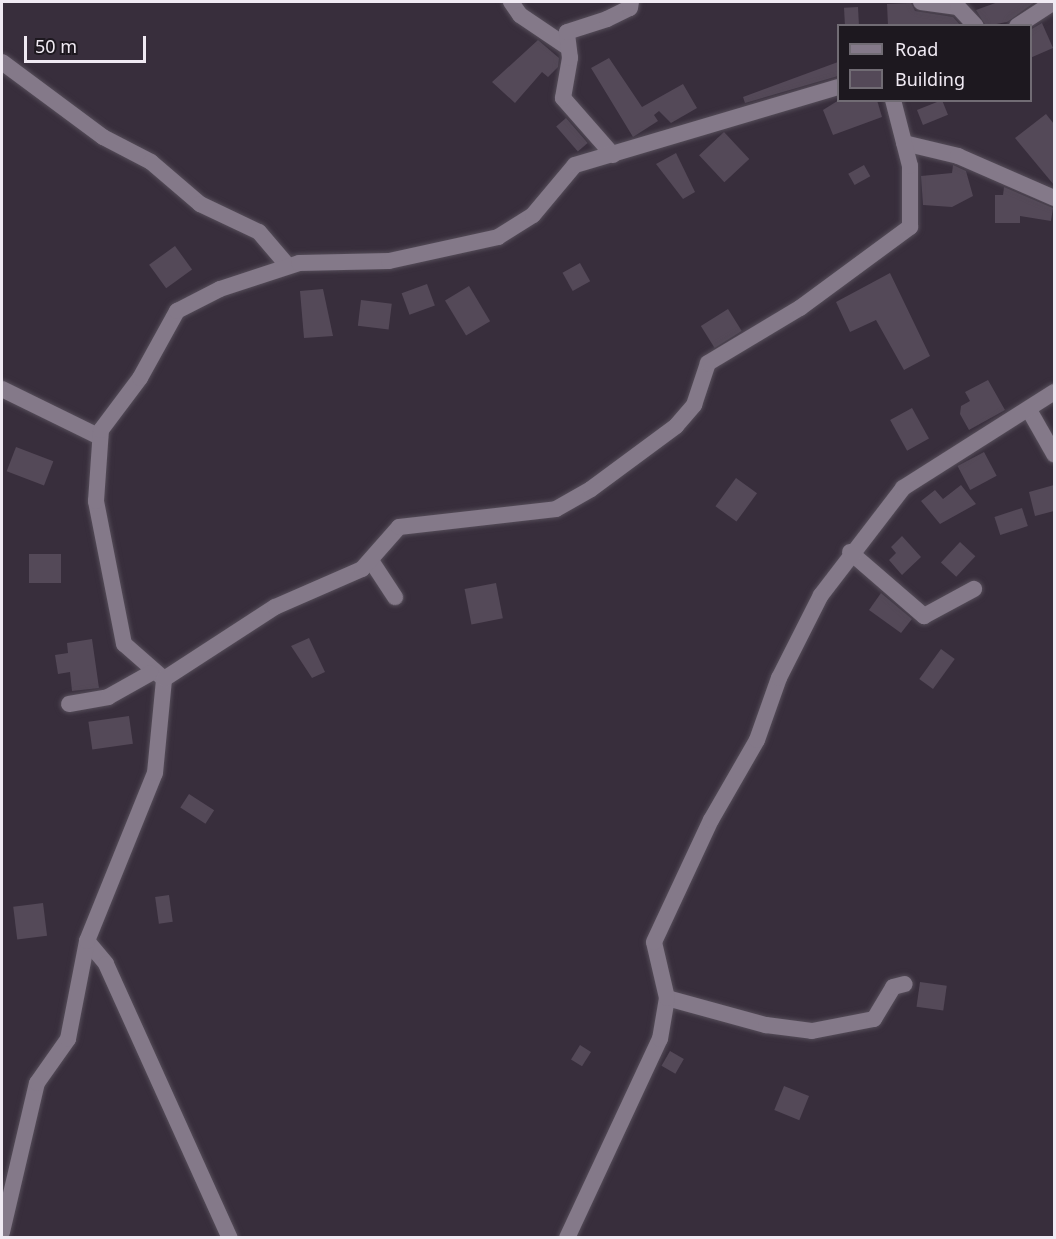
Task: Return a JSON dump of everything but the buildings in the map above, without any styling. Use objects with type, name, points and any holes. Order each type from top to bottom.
[{"type":"street","points":[[511,2],[520,15],[566,46]]},
{"type":"street","points":[[613,154],[563,98],[570,58],[566,46],[567,33],[607,19],[630,8],[632,2]]},
{"type":"street","points":[[921,2],[958,8],[974,24]]},
{"type":"street","points":[[1020,24],[1054,2]]},
{"type":"street","points":[[2,62],[103,137],[151,162],[200,204],[259,232],[288,266]]},
{"type":"street","points":[[2,1232],[38,1083],[68,1040],[87,941],[155,773],[157,676],[124,644],[114,606],[98,522],[100,437],[177,311],[206,295],[288,266],[389,261],[498,237],[534,215],[570,168],[735,113],[837,87]]},
{"type":"street","points":[[69,704],[108,698],[157,676],[274,607],[372,562],[399,527],[564,506],[676,426],[694,405],[708,363],[791,315],[910,227],[913,203],[904,143],[894,102]]},
{"type":"street","points":[[904,143],[958,156],[1054,198]]},
{"type":"street","points":[[2,389],[100,437]]},
{"type":"street","points":[[567,1238],[660,1040],[667,998],[654,942],[711,820],[757,740],[779,678],[850,552],[911,481],[1029,410],[1054,392]]},
{"type":"street","points":[[1029,410],[1054,454]]},
{"type":"street","points":[[850,552],[924,616],[974,589]]},
{"type":"street","points":[[372,562],[395,597]]},
{"type":"street","points":[[87,941],[106,964],[230,1238]]},
{"type":"street","points":[[667,998],[766,1025],[812,1031],[874,1019],[893,987],[905,984]]}]
